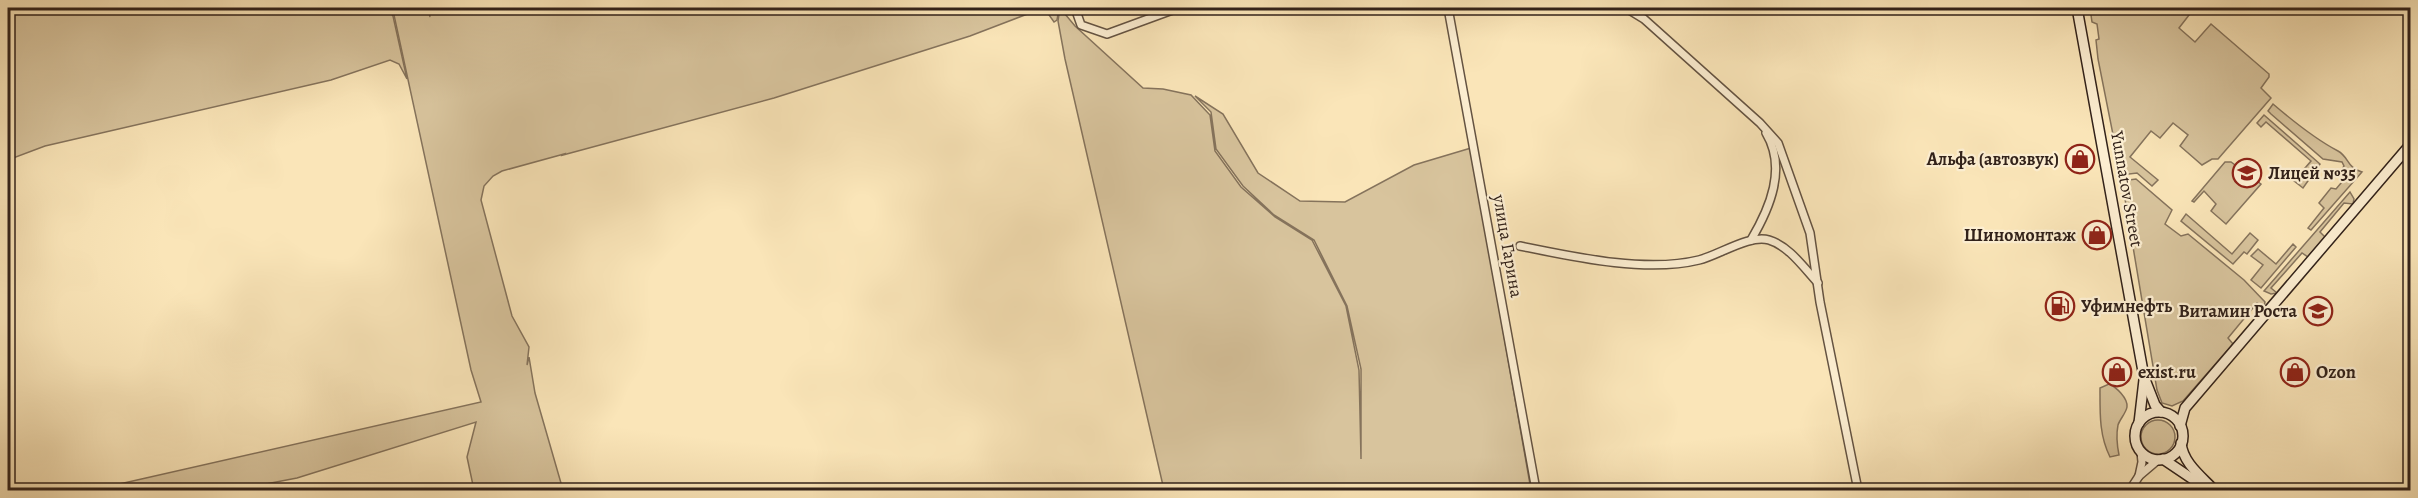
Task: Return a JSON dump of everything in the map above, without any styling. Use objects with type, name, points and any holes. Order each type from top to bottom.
[{"type":"main road","name":"Yunnatov Street","points":[[2077,8],[2144,377],[2155,405],[2164,413]]},
{"type":"main road","points":[[2180,426],[2185,408],[2410,145]]},
{"type":"main road","name":"Yunnatov Street","points":[[2138,425],[2144,377]]},
{"type":"main road","points":[[2185,408],[2145,417],[2138,425],[2135,438],[2141,452],[2147,457],[2161,459],[2212,490]]},
{"type":"main road","points":[[2161,459],[2176,452],[2183,438],[2180,426],[2174,417],[2164,413]]},
{"type":"main road","points":[[2181,443],[2186,461],[2212,490]]},
{"type":"street","points":[[1075,8],[1081,25],[1107,34],[1178,8]]},
{"type":"street","name":"улица Гарина","points":[[1448,8],[1536,490]]},
{"type":"street","points":[[1626,8],[1644,19],[1759,122],[1778,143],[1810,233],[1858,490]]},
{"type":"street","points":[[1751,240],[1763,220],[1772,196],[1776,173],[1773,152],[1759,122]]},
{"type":"street","points":[[1521,246],[1658,266],[1700,260],[1751,240],[1767,239],[1780,245],[1818,283]]},
{"type":"street","points":[[2139,476],[2141,452]]},
{"type":"street","points":[[2130,490],[2139,476],[2161,459]]},
{"type":"shaded area","points":[[8,8],[388,8],[393,16],[407,79],[399,64],[390,60],[331,80],[45,146],[8,160]]},
{"type":"shaded area","points":[[390,8],[428,8],[430,17],[429,8],[1059,8],[1057,20],[1054,22],[1047,12],[1038,10],[970,36],[774,98],[502,171],[493,176],[484,186],[481,200],[512,316],[529,347],[527,365],[529,357],[535,393],[563,490],[474,490],[467,457],[476,422],[297,478],[234,490],[93,490],[481,402],[471,370],[394,15]]},
{"type":"shaded area","points":[[1060,8],[1075,26],[1143,88],[1163,89],[1191,95],[1210,115],[1215,151],[1241,187],[1275,217],[1312,240],[1346,306],[1359,370],[1361,459],[1361,369],[1347,306],[1314,240],[1274,215],[1243,186],[1216,149],[1211,112],[1195,96],[1223,114],[1258,173],[1300,201],[1345,202],[1414,165],[1471,148],[1531,490],[1164,490],[1065,59],[1058,21]]},
{"type":"shaded area","points":[[2090,8],[2190,8],[2193,10],[2179,28],[2195,42],[2211,24],[2269,74],[2261,88],[2271,98],[2218,159],[2212,159],[2202,165],[2180,146],[2188,135],[2173,123],[2160,138],[2151,131],[2130,157],[2158,180],[2152,186],[2137,173],[2121,175],[2098,59],[2097,24],[2092,22]]},
{"type":"shaded area","points":[[2273,104],[2305,130],[2342,153],[2353,168],[2362,172],[2311,230],[2308,228],[2324,208],[2319,203],[2331,188],[2336,189],[2347,176],[2341,171],[2344,166],[2342,162],[2323,159],[2271,114],[2268,111]]},
{"type":"shaded area","points":[[2264,115],[2320,164],[2303,188],[2294,181],[2311,161],[2266,122],[2261,127],[2257,123]]},
{"type":"shaded area","points":[[2225,162],[2231,162],[2261,184],[2226,224],[2211,211],[2216,204],[2204,191],[2194,202],[2192,201]]},
{"type":"shaded area","points":[[2136,179],[2172,210],[2165,224],[2181,236],[2188,234],[2244,280],[2265,302],[2264,307],[2257,303],[2228,338],[2233,344],[2183,401],[2172,406],[2162,403],[2157,390],[2122,181]]},
{"type":"shaded area","points":[[2350,192],[2354,199],[2353,204],[2344,203],[2320,232],[2325,237],[2308,257],[2302,253],[2271,288],[2277,293],[2271,294],[2264,291]]},
{"type":"shaded area","points":[[2186,214],[2232,254],[2250,233],[2258,240],[2247,254],[2244,252],[2233,264],[2181,221]]},
{"type":"shaded area","points":[[2293,244],[2296,247],[2261,288],[2251,280],[2263,265],[2251,256],[2258,249],[2276,264]]},
{"type":"shaded area","points":[[2109,384],[2118,390],[2127,404],[2118,425],[2119,455],[2110,457],[2102,432],[2100,406],[2100,388]]},
{"type":"shaded area","points":[[2158,420],[2170,425],[2175,437],[2170,449],[2158,454],[2146,449],[2141,437],[2146,425]]},
{"type":"place","name":"Альфа (автозвук)","points":[[2080,159]]},
{"type":"place","name":"Лицей №35","points":[[2247,173]]},
{"type":"place","name":"Шиномонтаж","points":[[2097,235]]},
{"type":"place","name":"Уфимнефть","points":[[2060,306]]},
{"type":"place","name":"Витамин Роста","points":[[2318,311]]},
{"type":"place","name":"exist.ru","points":[[2117,372]]},
{"type":"place","name":"Ozon","points":[[2295,372]]}]
